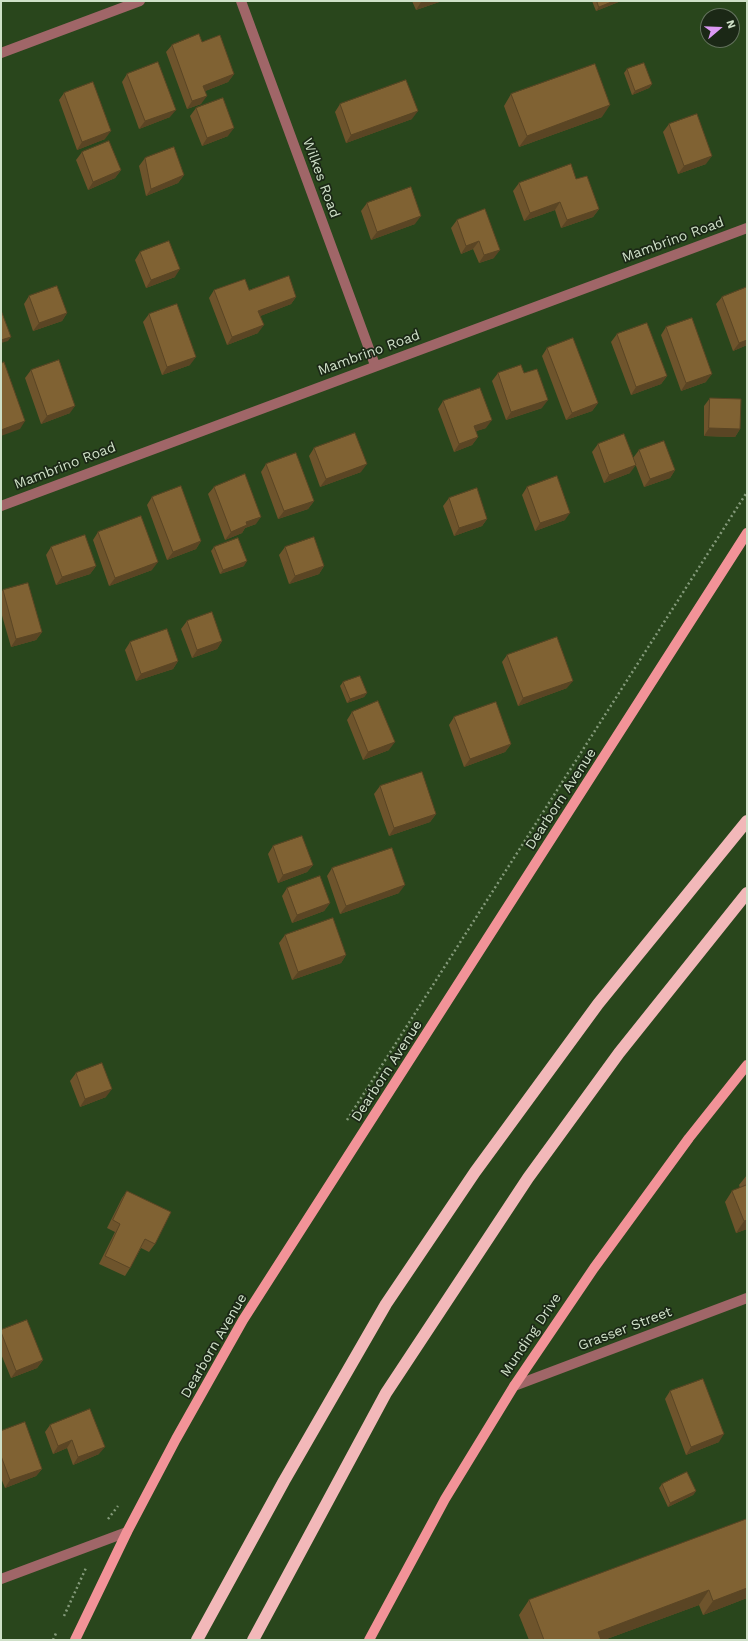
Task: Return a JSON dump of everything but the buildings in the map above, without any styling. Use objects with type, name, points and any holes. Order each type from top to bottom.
[{"type":"highway","points":[[197,1640],[284,1481],[386,1304],[475,1172],[598,1004],[747,821]]},
{"type":"highway","points":[[253,1640],[386,1393],[528,1178],[619,1053],[747,893]]},
{"type":"main road","name":"Dearborn Avenue","points":[[75,1640],[127,1532],[176,1439],[243,1320],[747,533]]},
{"type":"main road","name":"Munding Drive","points":[[369,1640],[445,1499],[514,1386],[598,1262],[689,1138],[747,1065]]},
{"type":"street","points":[[1,53],[140,1]]},
{"type":"street","name":"Wilkes Road","points":[[241,1],[376,365]]},
{"type":"street","name":"Mambrino Road","points":[[1,506],[747,228]]},
{"type":"street","name":"Grasser Street","points":[[514,1386],[747,1298]]},
{"type":"street","points":[[1,1579],[127,1532]]}]
